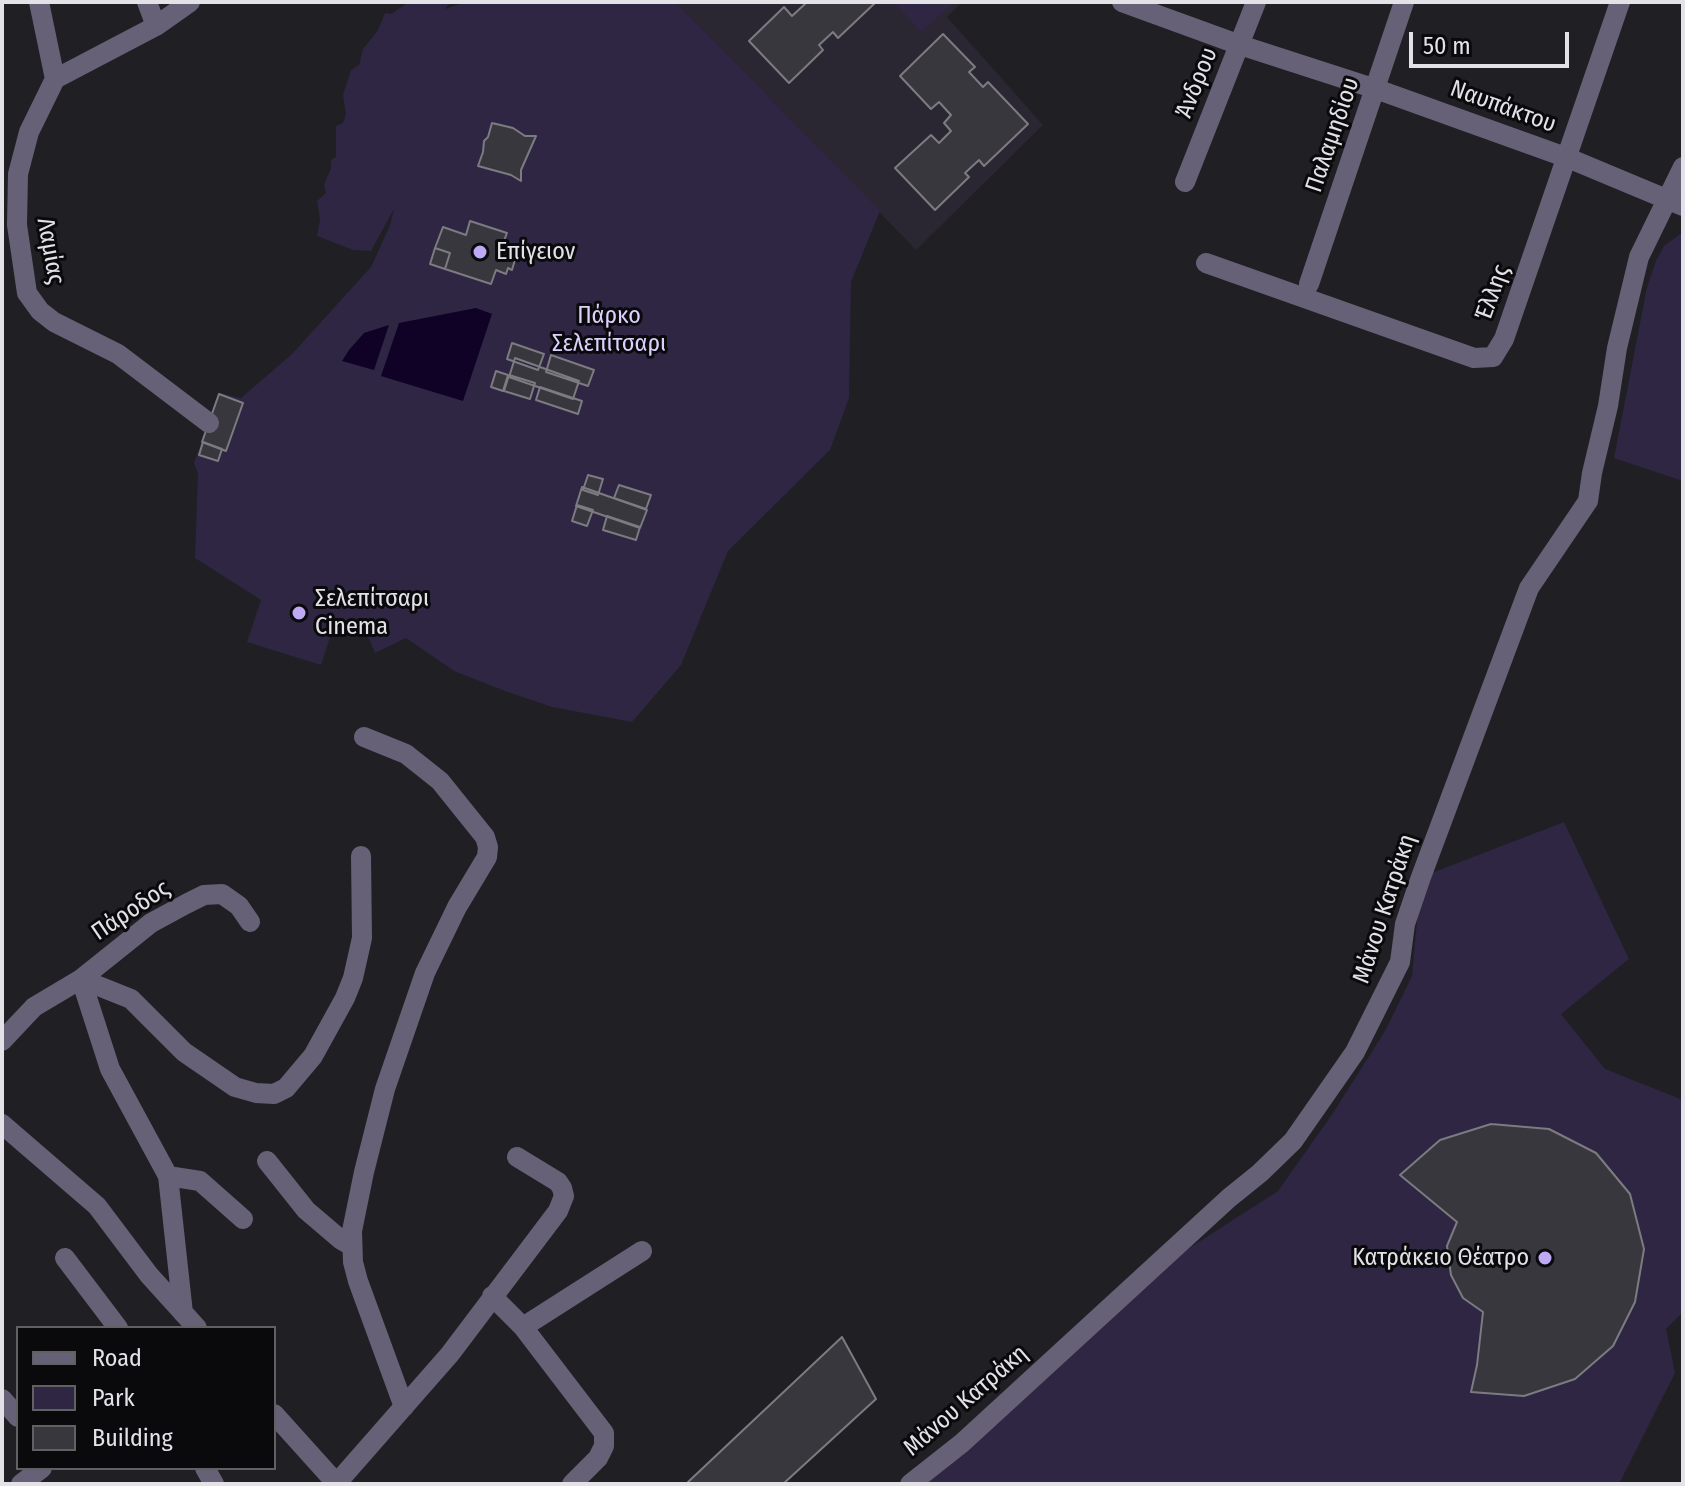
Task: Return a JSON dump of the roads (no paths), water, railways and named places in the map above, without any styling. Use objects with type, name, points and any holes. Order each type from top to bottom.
[{"type":"street","points":[[39,2],[55,79],[156,26],[190,2]]},
{"type":"street","points":[[147,2],[156,26]]},
{"type":"street","name":"Ναυπάκτου","points":[[1122,2],[1568,158],[1675,202]]},
{"type":"street","name":"Άνδρου","points":[[1185,182],[1256,2]]},
{"type":"street","name":"Παλαμηδίου","points":[[1309,284],[1404,2]]},
{"type":"street","name":"Έλλης","points":[[1206,263],[1474,358],[1493,357],[1504,339],[1620,2]]},
{"type":"street","name":"Λαμίας","points":[[55,79],[34,117],[24,143],[18,174],[17,225],[27,293],[40,311],[54,322],[118,354],[209,423]]},
{"type":"street","name":"Μάνου Κατράκη","points":[[910,1484],[962,1443],[1293,1141],[1355,1052],[1400,962],[1405,924],[1421,877],[1529,588],[1588,501],[1617,348],[1639,257],[1675,202],[1683,167]]},
{"type":"street","points":[[364,737],[406,754],[440,781],[485,837],[488,847],[487,857],[457,907],[430,962],[385,1089],[367,1159],[352,1246],[358,1281],[404,1407]]},
{"type":"street","points":[[81,979],[131,999],[184,1052],[235,1087],[274,1094],[286,1088],[313,1056],[353,978],[362,938],[361,856]]},
{"type":"street","name":"Πάροδος","points":[[2,1041],[34,1007],[81,979],[151,923],[204,895],[222,894],[231,898],[250,922]]},
{"type":"street","points":[[81,979],[110,1069],[168,1176],[190,1320]]},
{"type":"street","points":[[5,1127],[97,1206],[149,1275],[190,1320]]},
{"type":"street","points":[[276,1416],[336,1484],[450,1354],[558,1211],[564,1196],[558,1182],[517,1157]]},
{"type":"street","points":[[267,1161],[306,1210],[352,1246]]},
{"type":"street","points":[[168,1176],[200,1181],[243,1219]]},
{"type":"street","points":[[523,1327],[642,1251]]},
{"type":"street","points":[[65,1258],[116,1326]]},
{"type":"street","points":[[492,1296],[523,1327],[604,1433],[604,1446],[598,1458],[572,1484]]},
{"type":"street","points":[[2,1399],[16,1415]]},
{"type":"street","points":[[21,1484],[39,1470]]},
{"type":"place","name":"Επίγειον","points":[[480,252]]},
{"type":"place","name":"Σελεπίτσαρι Cinema","points":[[299,613]]},
{"type":"place","name":"Κατράκειο Θέατρο","points":[[1545,1258]]},
{"type":"park label","name":"Πάρκο Σελεπίτσαρι","points":[[609,330]]}]
